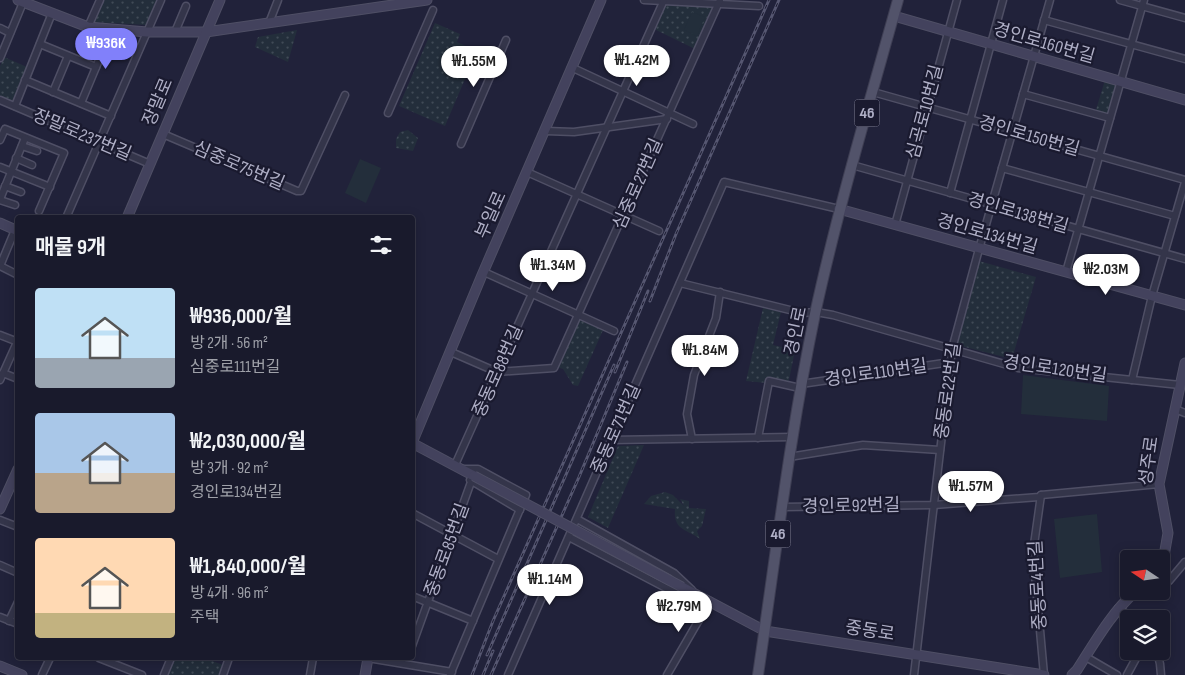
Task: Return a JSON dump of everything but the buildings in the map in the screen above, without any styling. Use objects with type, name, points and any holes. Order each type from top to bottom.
[{"type":"main road","name":"경인로","points":[[758,675],[789,456],[816,312],[839,209],[898,0]]},
{"type":"street","points":[[88,27],[100,0]]},
{"type":"street","points":[[67,215],[161,0]]},
{"type":"street","name":"장말로","points":[[128,215],[220,0]]},
{"type":"street","points":[[269,23],[278,0]]},
{"type":"street","points":[[0,58],[22,1],[88,27],[147,32],[206,32],[427,0]]},
{"type":"street","name":"부일로","points":[[415,438],[601,0]]},
{"type":"street","points":[[644,0],[720,2],[759,6]]},
{"type":"street","name":"중동로88번길","points":[[459,467],[497,372],[664,0]]},
{"type":"street","name":"심곡로10번길","points":[[895,224],[957,0]]},
{"type":"street","points":[[950,193],[1003,0]]},
{"type":"street","name":"중동로22번길","points":[[914,675],[952,349],[1050,0]]},
{"type":"street","points":[[1120,0],[1143,3],[1185,18]]},
{"type":"street","name":"심중로27번길","points":[[497,372],[554,367],[720,2]]},
{"type":"street","points":[[1066,272],[1143,3]]},
{"type":"street","points":[[175,32],[186,6]]},
{"type":"street","points":[[388,113],[433,10]]},
{"type":"street","points":[[15,106],[52,14]]},
{"type":"street","name":"경인로160번길","points":[[894,16],[1185,100]]},
{"type":"street","points":[[1044,20],[1185,59]]},
{"type":"street","points":[[0,28],[10,33]]},
{"type":"street","points":[[81,103],[112,30]]},
{"type":"street","points":[[461,144],[506,40]]},
{"type":"street","points":[[40,44],[96,67]]},
{"type":"street","points":[[53,92],[68,56]]},
{"type":"street","points":[[572,68],[624,92],[668,116],[692,124]]},
{"type":"street","points":[[25,80],[111,116]]},
{"type":"street","name":"경인로150번길","points":[[873,92],[1185,181]]},
{"type":"street","points":[[1023,94],[1110,118]]},
{"type":"street","name":"심중로75번길","points":[[163,134],[301,191],[345,95]]},
{"type":"street","name":"장말로237번길","points":[[0,100],[150,164]]},
{"type":"street","points":[[546,131],[574,132],[668,116]]},
{"type":"street","points":[[0,140],[5,129],[64,153],[39,212]]},
{"type":"street","points":[[16,206],[0,199],[25,138]]},
{"type":"street","points":[[22,146],[37,151]]},
{"type":"street","points":[[16,158],[32,165]]},
{"type":"street","name":"경인로138번길","points":[[852,165],[1185,259]]},
{"type":"street","points":[[0,167],[50,187]]},
{"type":"street","points":[[1002,168],[1175,216]]},
{"type":"street","points":[[528,172],[659,231]]},
{"type":"street","points":[[1132,380],[1152,296],[1185,181]]},
{"type":"street","name":"중동로71번길","points":[[508,675],[724,182],[839,209]]},
{"type":"street","points":[[5,186],[21,192]]},
{"type":"street","name":"경인로134번길","points":[[839,209],[1185,305]]},
{"type":"street","points":[[0,223],[15,230]]},
{"type":"street","points":[[15,232],[0,266],[15,273]]},
{"type":"street","points":[[484,272],[614,330]]},
{"type":"street","name":"경인로120번길","points":[[680,283],[802,313],[816,312],[833,315],[1018,368],[1180,385]]},
{"type":"street","points":[[692,439],[687,414],[694,376],[716,318],[720,292]]},
{"type":"street","points":[[0,335],[15,340]]},
{"type":"street","points":[[0,380],[15,346]]},
{"type":"street","points":[[451,352],[497,372]]},
{"type":"street","name":"경인로110번길","points":[[801,386],[951,362]]},
{"type":"street","name":"성주로","points":[[1165,550],[1168,533],[1159,484],[1185,363]]},
{"type":"street","points":[[3,373],[15,378]]},
{"type":"street","points":[[758,438],[769,381],[801,386]]},
{"type":"street","points":[[1175,408],[1185,413]]},
{"type":"street","points":[[611,440],[792,438]]},
{"type":"street","points":[[415,444],[459,467],[473,479],[520,510]]},
{"type":"street","points":[[789,456],[863,445],[940,450]]},
{"type":"street","points":[[394,660],[407,661],[451,673],[526,495],[478,469],[459,467]]},
{"type":"street","points":[[0,509],[15,476]]},
{"type":"street","name":"중동로","points":[[473,479],[765,631],[1044,675]]},
{"type":"street","name":"중동로85번길","points":[[415,638],[473,479]]},
{"type":"street","name":"경인로92번길","points":[[782,507],[934,506],[1159,484]]},
{"type":"street","name":"중동로4번길","points":[[1040,495],[1033,552],[1044,675]]},
{"type":"street","points":[[415,515],[498,559]]},
{"type":"street","name":"중동로","points":[[577,519],[674,573],[698,596]]},
{"type":"street","points":[[0,520],[15,526]]},
{"type":"street","name":"중동로","points":[[569,537],[666,588],[698,596]]},
{"type":"street","points":[[1170,580],[1185,562]]},
{"type":"street","points":[[0,565],[15,572]]},
{"type":"street","points":[[415,597],[472,621]]},
{"type":"street","points":[[1072,675],[1118,608],[1126,600]]},
{"type":"street","points":[[667,675],[710,602]]},
{"type":"street","points":[[10,621],[15,609]]},
{"type":"street","points":[[0,617],[15,623]]},
{"type":"street","points":[[1086,656],[1117,675]]},
{"type":"street","points":[[42,675],[49,660]]},
{"type":"street","points":[[111,660],[142,675]]},
{"type":"street","points":[[164,675],[170,660]]},
{"type":"street","points":[[223,675],[228,660]]},
{"type":"street","points":[[310,675],[313,660]]},
{"type":"street","points":[[365,675],[368,660]]},
{"type":"street","points":[[1127,675],[1135,660]]},
{"type":"street","points":[[1159,660],[1160,675]]},
{"type":"street","points":[[0,666],[22,675]]},
{"type":"shaded area","points":[[104,0],[157,0],[146,25],[94,22]]},
{"type":"shaded area","points":[[664,1],[719,4],[697,50],[652,28]]},
{"type":"shaded area","points":[[692,12],[705,17],[697,36],[684,30]]},
{"type":"shaded area","points":[[435,23],[460,34],[457,42],[477,51],[445,126],[399,106]]},
{"type":"shaded area","points":[[297,30],[288,62],[255,47],[258,37]]},
{"type":"shaded area","points":[[4,57],[27,67],[13,102],[0,97],[0,66]]},
{"type":"shaded area","points":[[1105,80],[1119,84],[1109,116],[1095,113]]},
{"type":"shaded area","points":[[408,130],[418,138],[413,151],[396,148],[396,139],[400,132]]},
{"type":"shaded area","points":[[360,159],[381,168],[366,203],[345,193]]},
{"type":"shaded area","points":[[979,261],[1036,277],[1012,359],[957,345]]},
{"type":"shaded area","points":[[763,308],[781,312],[773,345],[795,350],[788,385],[746,381]]},
{"type":"shaded area","points":[[579,316],[604,328],[578,386],[573,385],[563,369],[556,367]]},
{"type":"shaded area","points":[[1023,375],[1109,386],[1107,421],[1021,414]]},
{"type":"shaded area","points":[[644,445],[608,528],[588,517],[618,446]]},
{"type":"shaded area","points":[[665,492],[673,495],[684,506],[680,499],[689,501],[689,508],[706,509],[702,526],[697,531],[700,539],[678,525],[675,509],[644,504],[651,496]]},
{"type":"shaded area","points":[[1097,514],[1102,572],[1060,578],[1054,519]]},
{"type":"shaded area","points":[[170,660],[210,660],[226,666],[223,675],[164,675]]},
{"type":"railway","points":[[472,675],[493,621],[769,0]]},
{"type":"railway","points":[[650,301],[676,234],[779,0]]},
{"type":"railway","points":[[615,372],[648,291]]},
{"type":"railway","points":[[491,675],[579,477],[627,362]]},
{"type":"railway","points":[[487,655],[614,365]]},
{"type":"railway","points":[[483,675],[493,651]]}]
